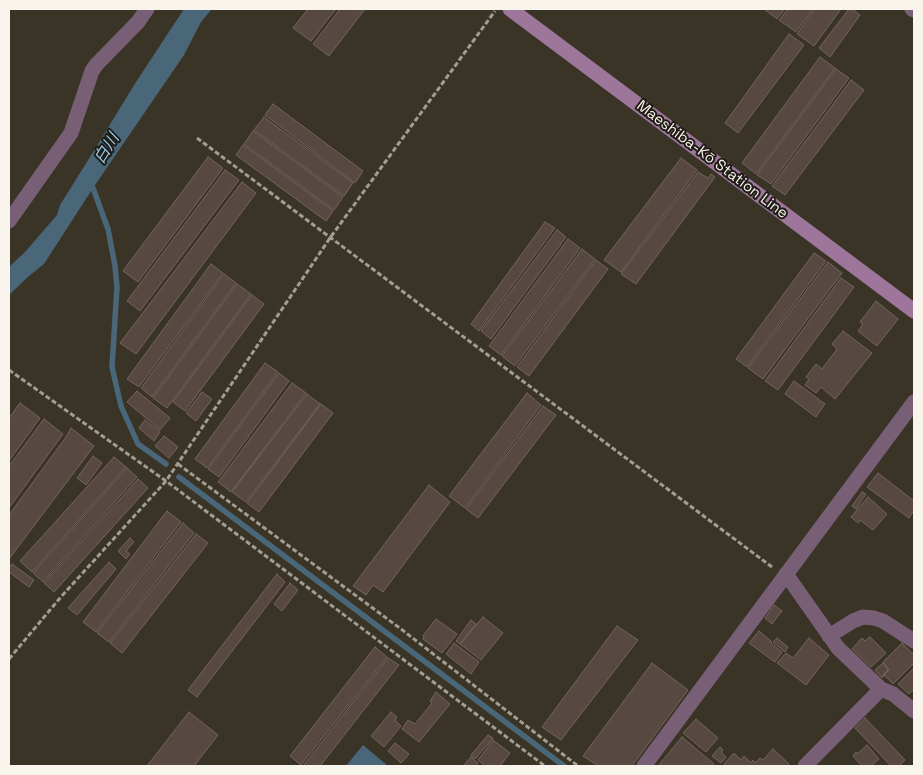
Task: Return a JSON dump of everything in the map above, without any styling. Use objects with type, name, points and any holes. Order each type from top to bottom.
[{"type":"main road","name":"Maeshiba-Kō Station Line","points":[[510,9],[914,311]]},
{"type":"street","points":[[9,221],[71,133],[92,71],[138,22],[147,9]]},
{"type":"street","points":[[644,766],[914,402]]},
{"type":"street","points":[[786,574],[838,648],[881,689],[893,694],[914,711]]},
{"type":"street","points":[[829,636],[863,617],[883,621],[914,641]]},
{"type":"street","points":[[805,766],[881,689]]},
{"type":"path","points":[[9,659],[166,481],[330,238],[497,9]]},
{"type":"path","points":[[197,138],[772,567],[786,574]]},
{"type":"path","points":[[9,370],[166,481],[545,766]]},
{"type":"path","points":[[178,464],[400,629],[578,766]]},
{"type":"water","name":"白川","points":[[184,9],[212,9],[201,22],[184,55],[93,188],[44,264],[9,295],[9,267],[25,252],[57,215],[60,205],[136,82]]},
{"type":"water","points":[[363,745],[388,766],[346,766]]},
{"type":"building","points":[[308,9],[336,9],[311,41],[293,28]]},
{"type":"building","points":[[340,9],[365,9],[329,56],[313,44]]},
{"type":"building","points":[[764,9],[785,9],[777,19]]},
{"type":"building","points":[[788,9],[813,9],[796,32],[779,20]]},
{"type":"building","points":[[815,9],[841,9],[814,46],[797,34]]},
{"type":"building","points":[[849,9],[860,15],[830,57],[819,48]]},
{"type":"building","points":[[789,34],[804,45],[738,133],[725,123]]},
{"type":"building","points":[[820,57],[835,68],[756,174],[742,163]]},
{"type":"building","points":[[836,69],[849,78],[771,184],[757,175]]},
{"type":"building","points":[[851,80],[864,90],[785,195],[772,186]]},
{"type":"building","points":[[273,104],[363,171],[355,183],[265,115]]},
{"type":"building","points":[[264,117],[353,183],[344,196],[254,130]]},
{"type":"building","points":[[253,131],[343,197],[334,210],[244,144]]},
{"type":"building","points":[[243,145],[333,211],[326,221],[236,155]]},
{"type":"building","points":[[208,157],[223,168],[138,282],[123,271]]},
{"type":"building","points":[[681,158],[697,170],[621,272],[604,260]]},
{"type":"building","points":[[225,170],[239,180],[140,311],[127,301]]},
{"type":"building","points":[[698,172],[708,178],[711,174],[715,177],[636,284],[621,274]]},
{"type":"building","points":[[242,182],[256,193],[136,354],[120,343]]},
{"type":"building","points":[[545,222],[555,228],[479,331],[471,324]]},
{"type":"building","points":[[557,230],[566,237],[491,339],[481,331]]},
{"type":"building","points":[[568,239],[580,248],[501,355],[489,346]]},
{"type":"building","points":[[582,249],[595,259],[515,366],[502,356]]},
{"type":"building","points":[[814,253],[826,261],[747,367],[736,359]]},
{"type":"building","points":[[596,260],[608,269],[529,376],[517,367]]},
{"type":"building","points":[[828,262],[842,273],[763,379],[748,368]]},
{"type":"building","points":[[211,264],[223,273],[139,387],[127,379]]},
{"type":"building","points":[[224,274],[236,283],[152,397],[141,388]]},
{"type":"building","points":[[841,278],[854,287],[778,390],[765,381]]},
{"type":"building","points":[[237,284],[251,294],[167,408],[153,398]]},
{"type":"building","points":[[252,295],[264,304],[185,411],[173,402]]},
{"type":"building","points":[[876,301],[898,319],[877,346],[858,331],[863,324],[860,322]]},
{"type":"building","points":[[843,331],[872,353],[835,399],[821,387],[816,393],[805,385],[809,379],[806,377],[816,364],[822,369],[837,349],[832,344]]},
{"type":"building","points":[[265,363],[278,372],[207,468],[195,459]]},
{"type":"building","points":[[279,373],[289,381],[219,477],[208,469]]},
{"type":"building","points":[[794,381],[825,404],[816,417],[785,394]]},
{"type":"building","points":[[292,383],[306,393],[231,492],[218,482]]},
{"type":"building","points":[[137,391],[170,418],[160,430],[127,402]]},
{"type":"building","points":[[202,392],[212,399],[196,421],[186,413]]},
{"type":"building","points":[[527,393],[541,405],[465,508],[449,496]]},
{"type":"building","points":[[307,394],[320,404],[246,502],[232,492]]},
{"type":"building","points":[[20,403],[40,418],[9,461],[9,418]]},
{"type":"building","points":[[321,404],[333,413],[259,512],[247,503]]},
{"type":"building","points":[[543,406],[556,415],[478,518],[466,509]]},
{"type":"building","points":[[44,419],[63,434],[9,508],[9,466]]},
{"type":"building","points":[[145,420],[160,432],[154,441],[139,428]]},
{"type":"building","points":[[71,428],[94,446],[9,559],[9,515]]},
{"type":"building","points":[[164,436],[178,447],[169,458],[155,446]]},
{"type":"building","points":[[93,456],[102,463],[86,485],[77,478]]},
{"type":"building","points":[[114,457],[126,467],[32,572],[20,561]]},
{"type":"building","points":[[127,468],[137,477],[43,582],[33,573]]},
{"type":"building","points":[[878,473],[914,501],[914,510],[909,518],[867,487]]},
{"type":"building","points":[[138,479],[148,488],[54,592],[44,583]]},
{"type":"building","points":[[429,485],[450,502],[383,592],[373,585],[366,595],[353,586]]},
{"type":"building","points":[[862,492],[866,494],[856,509],[852,506]]},
{"type":"building","points":[[868,497],[887,514],[873,530],[860,520],[858,523],[851,517]]},
{"type":"building","points":[[167,511],[181,522],[96,632],[83,622]]},
{"type":"building","points":[[183,523],[194,533],[109,642],[97,633]]},
{"type":"building","points":[[196,534],[208,543],[122,653],[110,643]]},
{"type":"building","points":[[130,538],[134,542],[126,551],[130,554],[126,559],[118,551]]},
{"type":"building","points":[[109,562],[116,569],[77,615],[68,608]]},
{"type":"building","points":[[12,564],[34,580],[29,587],[9,572]]},
{"type":"building","points":[[277,574],[285,582],[197,697],[188,690]]},
{"type":"building","points":[[290,583],[298,590],[282,611],[274,604]]},
{"type":"building","points":[[774,605],[782,611],[772,624],[765,618]]},
{"type":"building","points":[[483,617],[503,633],[481,660],[460,644]]},
{"type":"building","points":[[436,619],[457,634],[442,653],[423,639],[423,636]]},
{"type":"building","points":[[471,620],[476,624],[460,644],[456,641]]},
{"type":"building","points":[[617,626],[638,640],[561,740],[542,727]]},
{"type":"building","points":[[759,631],[782,652],[775,662],[749,643]]},
{"type":"building","points":[[870,637],[886,653],[871,667],[852,649],[862,638],[865,641]]},
{"type":"building","points":[[777,638],[788,647],[785,652],[773,642]]},
{"type":"building","points":[[809,638],[829,655],[806,685],[777,663],[786,653],[793,658]]},
{"type":"building","points":[[454,643],[479,662],[471,674],[446,654]]},
{"type":"building","points":[[902,643],[914,655],[914,663],[893,684],[884,675],[889,670],[883,662]]},
{"type":"building","points":[[375,647],[387,657],[301,765],[290,756]]},
{"type":"building","points":[[388,658],[399,665],[320,766],[303,766]]},
{"type":"building","points":[[652,663],[688,690],[632,766],[598,766],[583,756]]},
{"type":"building","points":[[883,663],[888,670],[882,678],[875,670]]},
{"type":"building","points":[[914,668],[914,689],[909,694],[898,684]]},
{"type":"building","points":[[436,692],[450,704],[419,742],[402,729],[408,720],[415,724],[432,703],[430,701]]},
{"type":"building","points":[[189,712],[218,735],[194,766],[147,766]]},
{"type":"building","points":[[391,712],[397,717],[395,720],[401,726],[384,747],[371,736]]},
{"type":"building","points":[[865,718],[905,760],[899,766],[891,766],[855,728]]},
{"type":"building","points":[[696,719],[718,738],[706,752],[683,733]]},
{"type":"building","points":[[488,735],[493,738],[474,758],[471,755]]},
{"type":"building","points":[[682,737],[714,764],[712,766],[658,766]]},
{"type":"building","points":[[493,740],[510,753],[500,766],[485,766],[478,760]]},
{"type":"building","points":[[395,743],[409,754],[401,763],[388,751]]},
{"type":"building","points":[[867,745],[879,759],[871,766],[862,766],[853,756]]},
{"type":"building","points":[[720,747],[723,750],[721,752],[726,757],[721,763],[712,756]]},
{"type":"building","points":[[773,749],[789,764],[787,766],[726,766],[724,764],[734,753],[741,760],[744,756],[751,763],[753,760],[755,763],[760,758],[763,760]]},
{"type":"building","points":[[471,757],[478,763],[475,766],[464,765]]},
{"type":"waterway","points":[[93,188],[108,229],[115,266],[117,287],[112,367],[121,406],[138,444],[166,464]]},
{"type":"waterway","points":[[179,477],[564,766]]}]
